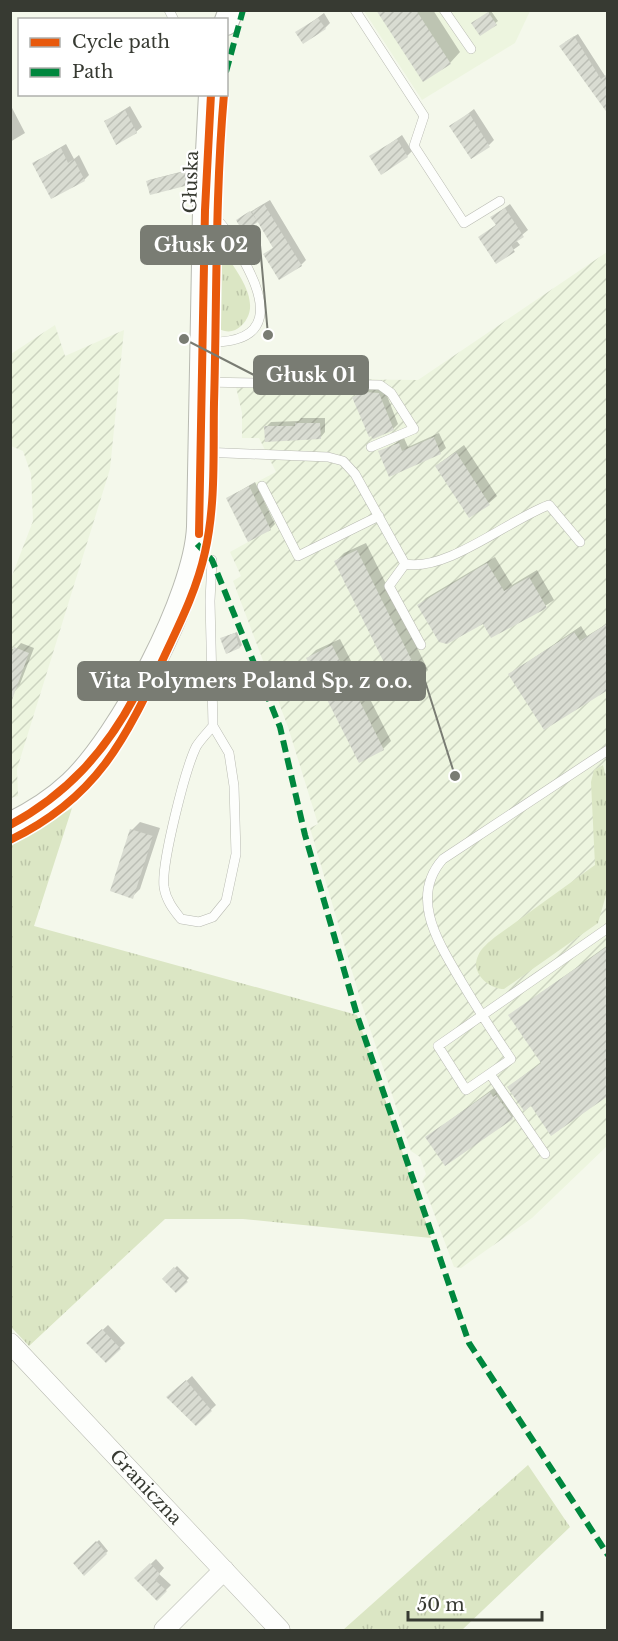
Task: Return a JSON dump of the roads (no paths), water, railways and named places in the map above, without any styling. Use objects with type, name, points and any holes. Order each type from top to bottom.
[{"type":"street","name":"Głuska","points":[[10,825],[57,796],[84,770],[115,730],[141,685],[173,617],[193,561],[199,536],[205,210],[211,96]]},
{"type":"street","name":"Graniczna","points":[[10,1343],[280,1630]]},
{"type":"street","points":[[164,1630],[224,1570]]},
{"type":"lane","points":[[355,10],[424,116],[414,146],[464,224],[500,201]]},
{"type":"lane","points":[[444,10],[471,49]]},
{"type":"lane","points":[[202,342],[241,340],[254,328],[261,312],[257,286],[250,270],[216,218],[205,210]]},
{"type":"lane","points":[[202,382],[380,385],[391,393],[414,429],[371,447]]},
{"type":"lane","points":[[201,452],[328,457],[343,461],[354,474],[405,564]]},
{"type":"lane","points":[[262,486],[298,556],[379,516]]},
{"type":"lane","points":[[405,564],[420,566],[468,549],[525,514],[549,505],[580,542]]},
{"type":"lane","points":[[212,560],[210,602],[213,726],[229,753],[234,786],[236,854],[226,901],[213,917],[199,922],[181,919],[170,905],[164,890],[163,874],[172,828],[196,747],[213,726]]},
{"type":"lane","points":[[405,564],[389,586],[421,645]]},
{"type":"lane","points":[[608,750],[443,859],[433,874],[427,898],[431,927],[482,1016],[511,1059],[466,1089],[438,1046],[482,1016],[608,928]]},
{"type":"lane","points":[[490,1074],[545,1154]]},
{"type":"place","name":"Głusk 02","points":[[268,335]]},
{"type":"place","name":"Głusk 01","points":[[184,339]]},
{"type":"place","name":"Vita Polymers Poland Sp. z o.o.","points":[[455,776]]}]
